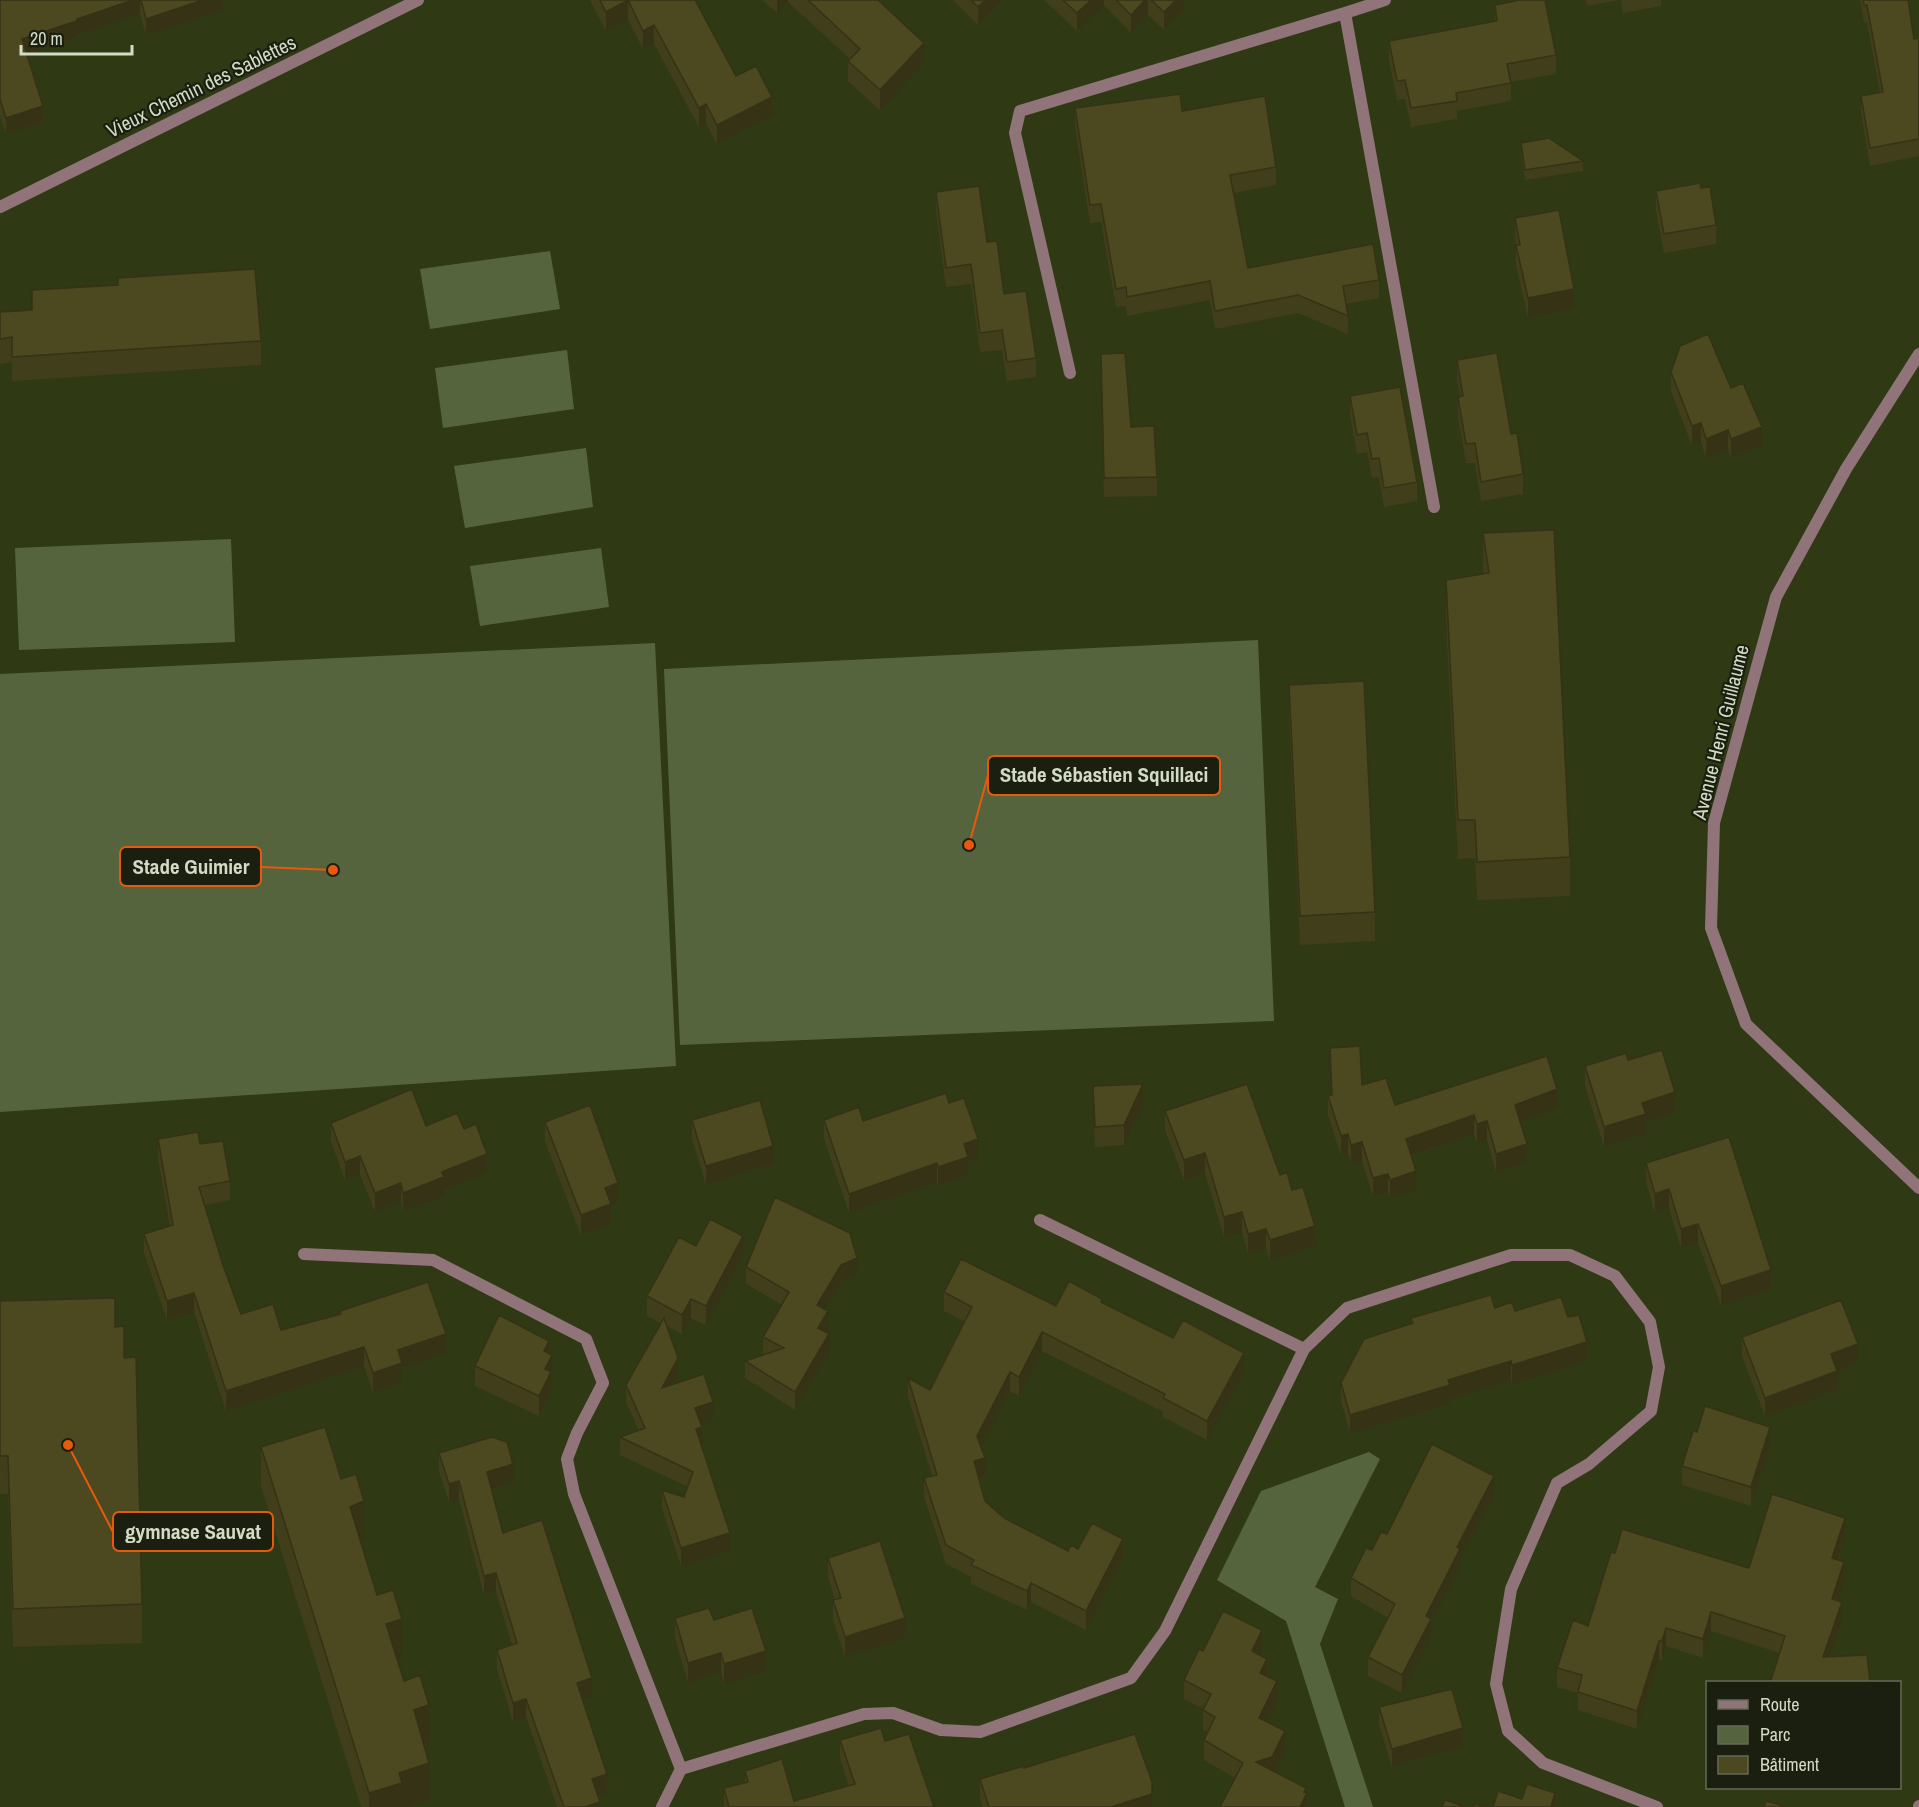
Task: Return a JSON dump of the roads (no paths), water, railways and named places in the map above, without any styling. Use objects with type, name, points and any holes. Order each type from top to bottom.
[{"type":"street","name":"Vieux Chemin des Sablettes","points":[[0,207],[418,0]]},
{"type":"street","points":[[1070,374],[1015,133],[1020,111],[1385,0]]},
{"type":"street","points":[[1345,14],[1434,507]]},
{"type":"street","name":"Avenue Henri Guillaume","points":[[1919,354],[1846,470],[1776,597],[1714,823],[1711,928],[1746,1024],[1919,1188]]},
{"type":"street","points":[[1040,1220],[1304,1349]]},
{"type":"street","points":[[304,1254],[433,1260],[586,1339],[603,1383],[577,1433],[567,1459],[574,1494],[681,1769]]},
{"type":"street","points":[[662,1807],[681,1769],[864,1714],[893,1713],[942,1730],[980,1732],[1131,1678],[1165,1631],[1304,1349],[1347,1308],[1511,1255],[1570,1255],[1616,1276],[1650,1322],[1659,1367],[1651,1411],[1589,1464],[1557,1483],[1511,1589],[1496,1684],[1508,1731],[1543,1763],[1657,1807]]},
{"type":"place","name":"Stade Sébastien Squillaci","points":[[969,845]]},
{"type":"place","name":"Stade Guimier","points":[[333,870]]},
{"type":"place","name":"gymnase Sauvat","points":[[68,1445]]}]
